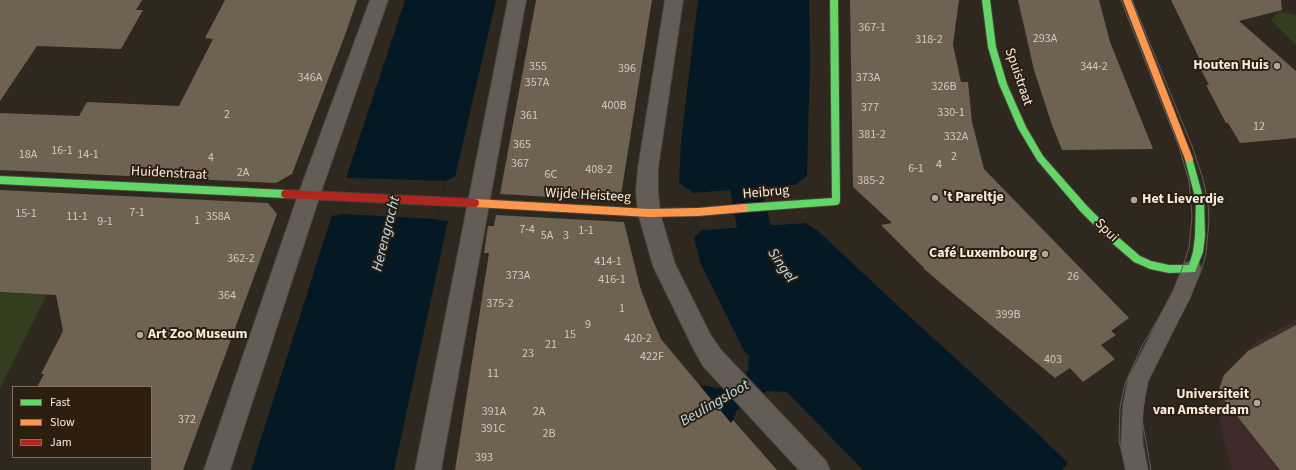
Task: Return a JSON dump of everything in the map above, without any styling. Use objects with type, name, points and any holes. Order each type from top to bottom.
[{"type":"street","points":[[217,470],[309,195],[379,0]]},
{"type":"street","points":[[428,470],[517,0]]},
{"type":"street","points":[[674,0],[654,141],[648,168],[647,191],[649,213],[664,266],[702,342],[712,358],[817,470]]},
{"type":"street","name":"Heibrug","points":[[698,212],[836,202],[834,0]]},
{"type":"street","name":"Spuistraat","points":[[986,0],[992,47],[1003,84],[1022,128],[1040,158]]},
{"type":"street","points":[[1127,0],[1189,155],[1196,180],[1200,202],[1200,218],[1198,252],[1192,269]]},
{"type":"street","name":"Spui","points":[[1040,158],[1084,209],[1115,240],[1137,259],[1150,265],[1169,269],[1192,269]]},
{"type":"street","name":"Huidenstraat","points":[[0,180],[478,203]]},
{"type":"street","name":"Wijde Heisteeg","points":[[478,203],[649,213],[698,212]]},
{"type":"lane","points":[[1137,470],[1132,445],[1133,406],[1138,380],[1181,295],[1192,269]]},
{"type":"shaded area","name":"Universiteit van Amsterdam","points":[[1296,320],[1296,470],[1232,470],[1223,438],[1219,415],[1218,392],[1224,375],[1257,341]]},
{"type":"green space","points":[[1279,11],[1296,15],[1296,45],[1271,20]]},
{"type":"green space","points":[[0,293],[47,294],[0,388]]},
{"type":"water","name":"Herengracht","points":[[405,0],[496,0],[455,177],[445,181],[437,220],[448,221],[394,470],[251,470],[332,216],[342,214],[354,178],[346,178]]},
{"type":"water","points":[[698,0],[809,0],[810,61],[807,176],[795,185],[694,193],[679,183],[681,141]]},
{"type":"water","name":"Beulingsloot","points":[[805,223],[817,230],[1036,432],[1068,463],[1062,470],[863,470],[787,392],[767,391],[737,410],[732,422],[646,467],[551,470],[699,385],[719,388],[748,371],[749,356],[744,351],[700,262],[694,238],[702,230]]},
{"type":"pier","points":[[354,178],[445,181],[437,219],[342,214]]},
{"type":"pier","points":[[795,185],[796,187],[694,195],[694,193]]},
{"type":"pier","points":[[805,221],[805,223],[702,230],[701,228]]},
{"type":"building","points":[[0,0],[142,0],[136,10],[143,10],[121,49],[37,46],[0,101]]},
{"type":"building","points":[[225,0],[357,0],[292,174],[276,183],[0,170],[0,113],[79,116],[87,102],[179,106],[213,39],[205,38]]},
{"type":"building","points":[[536,0],[652,0],[620,201],[500,194]]},
{"type":"building","points":[[850,0],[959,0],[953,45],[961,82],[968,82],[972,122],[984,169],[1129,318],[1111,331],[1116,335],[1101,345],[1115,359],[1083,382],[1070,368],[1055,378],[957,297],[923,268],[881,225],[892,223],[853,187]]},
{"type":"building","points":[[1018,0],[1099,0],[1110,42],[1153,149],[1062,150],[1034,70]]},
{"type":"building","points":[[1171,0],[1281,0],[1282,10],[1239,21],[1296,71],[1296,138],[1240,143],[1228,123],[1226,123],[1206,85],[1209,85],[1199,66],[1204,68]]},
{"type":"building","points":[[0,190],[268,203],[277,214],[183,470],[151,470],[152,386],[38,386],[44,374],[41,374],[63,331],[56,295],[0,292]]},
{"type":"building","points":[[496,215],[624,222],[640,287],[661,339],[731,423],[733,420],[777,470],[455,470],[489,253],[484,253],[488,226],[494,226]]},
{"type":"building","name":"Universiteit van Amsterdam","points":[[1296,325],[1296,470],[1280,470],[1218,392],[1224,375],[1248,351]]},
{"type":"waterway","name":"Singel","points":[[748,141],[746,188],[754,228],[780,265]]},
{"type":"tram line","points":[[1121,0],[1179,147],[1189,181],[1192,216],[1189,248],[1174,292],[1142,346],[1125,384],[1120,407],[1119,441],[1126,470]]},
{"type":"tram line","points":[[1132,0],[1192,146],[1203,179],[1208,202],[1209,220],[1206,254],[1201,271],[1189,300],[1150,372],[1146,387],[1142,419],[1151,470]]},
{"type":"traffic: fast","points":[[744,208],[836,201],[834,0]]},
{"type":"traffic: fast","points":[[986,0],[992,47],[1003,84],[1022,128],[1040,158],[1084,209],[1115,240],[1137,259],[1150,265],[1169,269],[1192,269],[1198,252],[1200,236],[1200,201],[1189,159]]},
{"type":"traffic: fast","points":[[0,180],[285,194]]},
{"type":"traffic: slow","points":[[1127,0],[1189,159]]},
{"type":"traffic: slow","points":[[475,203],[649,213],[698,212],[744,208]]},
{"type":"traffic: jam","points":[[285,194],[475,203]]},
{"type":"place","name":"Houten Huis","points":[[1277,66]]},
{"type":"place","name":"'t Pareltje","points":[[935,198]]},
{"type":"place","name":"Het Lieverdje","points":[[1134,200]]},
{"type":"place","name":"Café Luxembourg","points":[[1045,254]]},
{"type":"place","name":"Art Zoo Museum","points":[[140,335]]},
{"type":"place","name":"Universiteit van Amsterdam","points":[[1257,403]]}]
